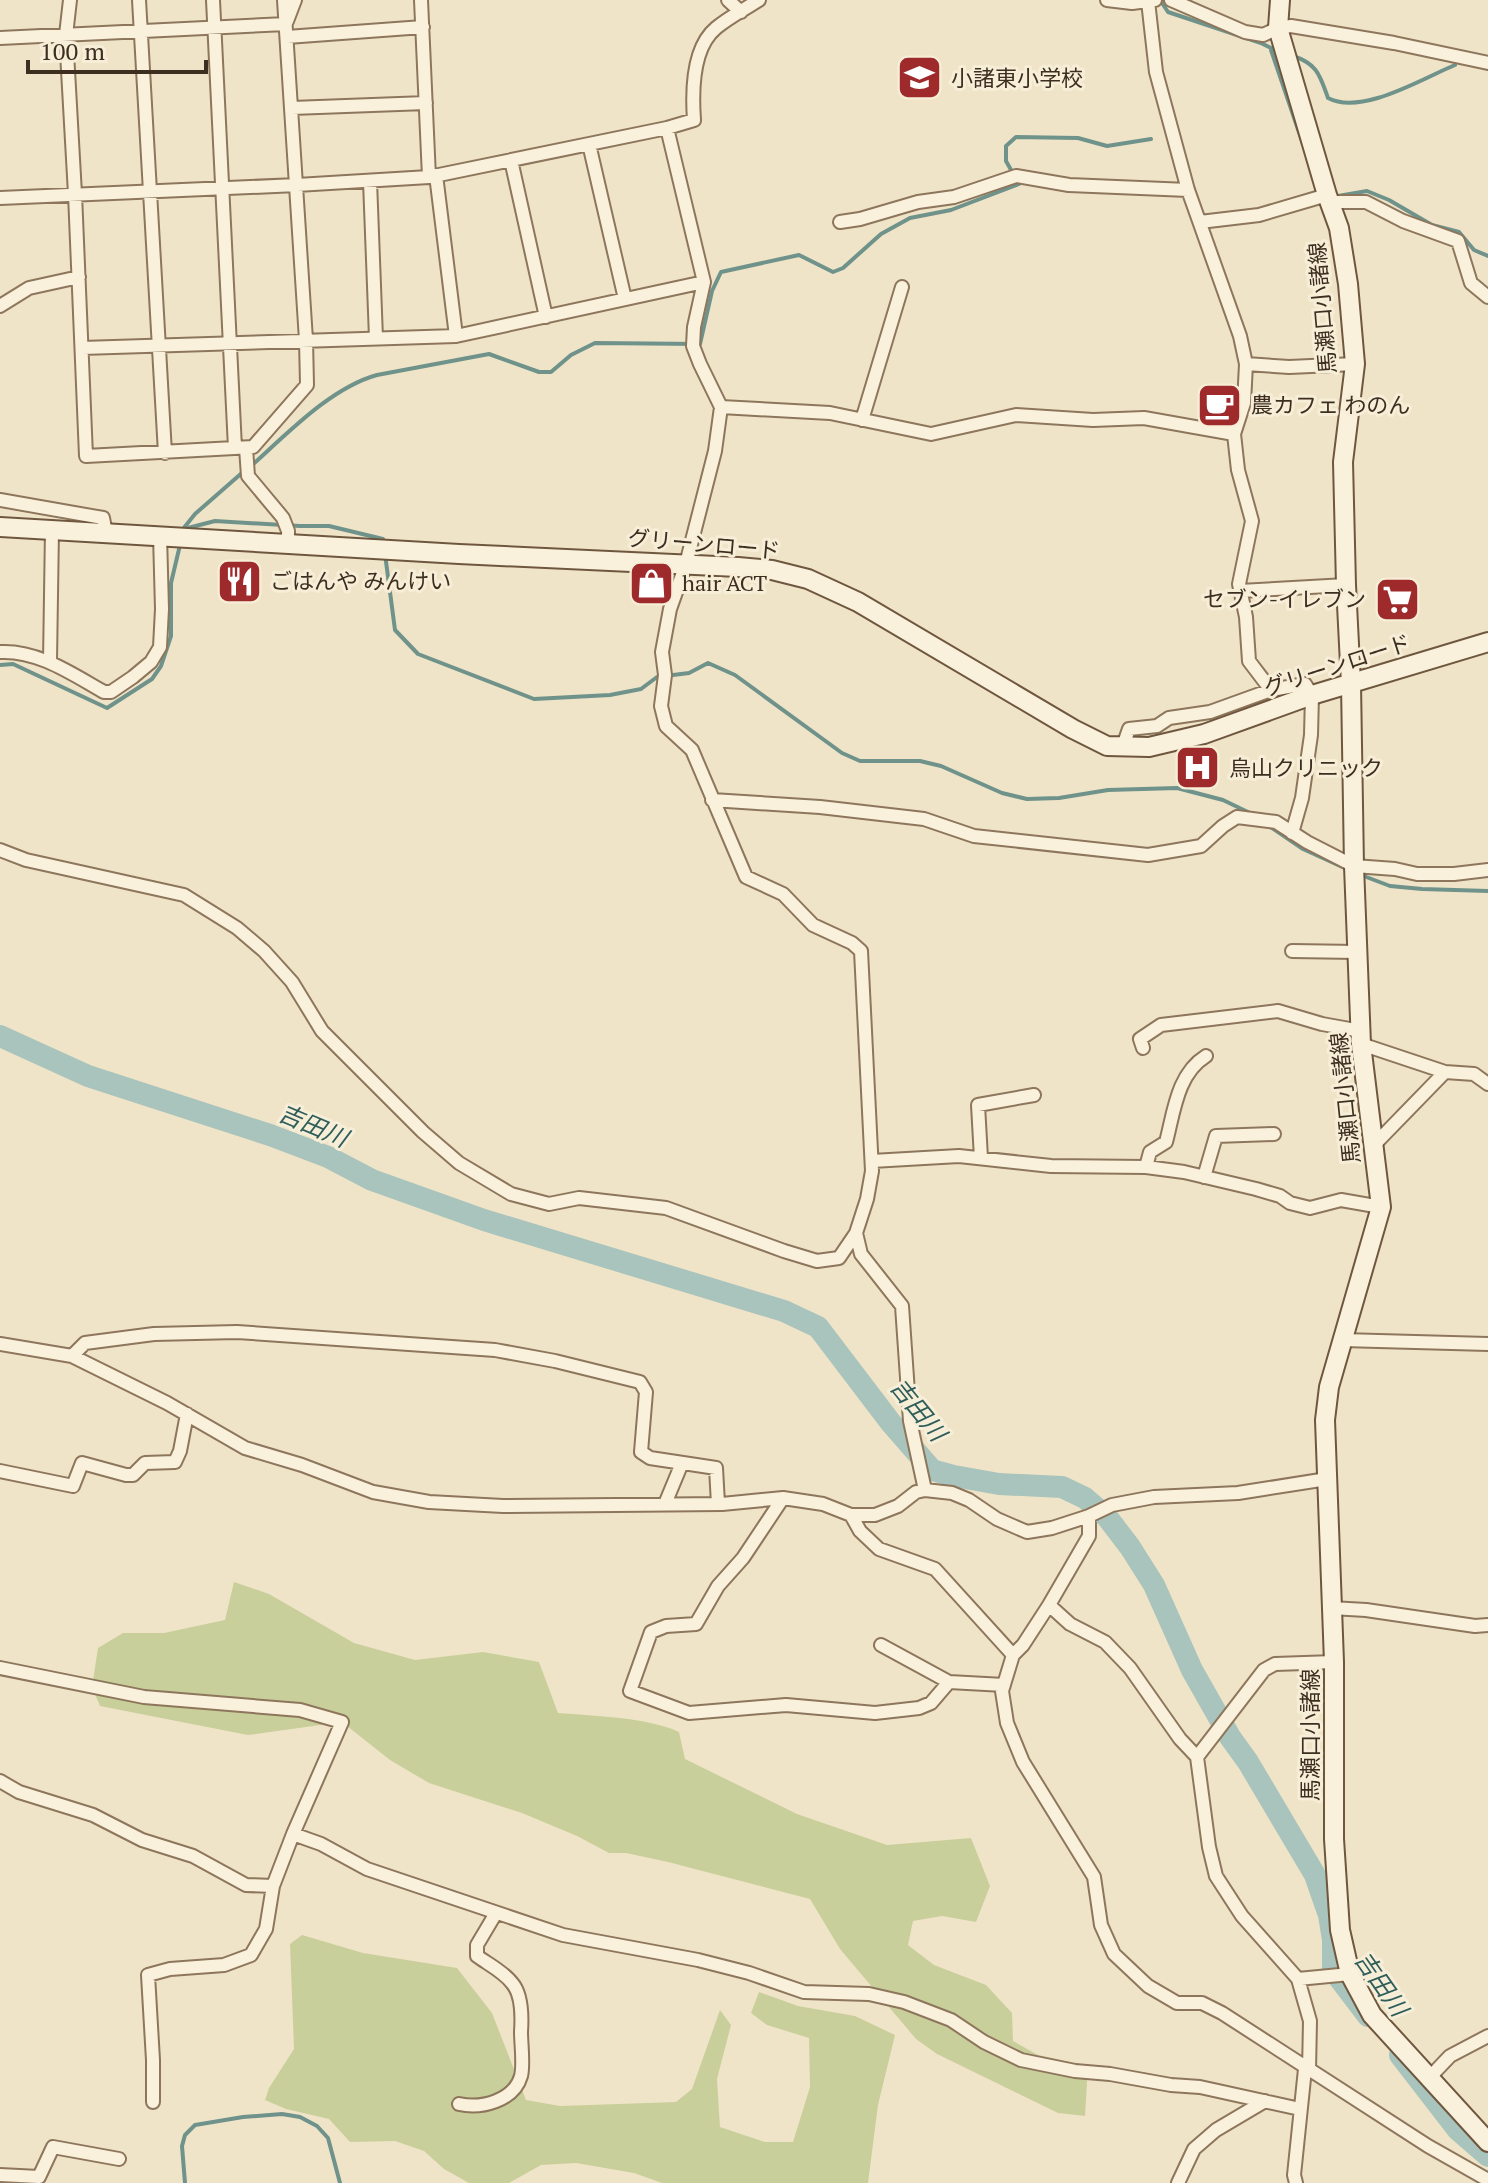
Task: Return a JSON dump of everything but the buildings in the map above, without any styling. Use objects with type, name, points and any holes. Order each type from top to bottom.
[{"type":"main road","name":"馬瀬口小諸線","points":[[1280,0],[1278,28],[1339,228],[1355,364],[1343,462],[1354,866],[1361,1037],[1381,1207],[1342,1340],[1325,1420],[1334,1662],[1334,1839],[1340,1930],[1350,1974],[1372,2015],[1488,2142]]},
{"type":"main road","name":"グリーンロード","points":[[0,527],[772,570],[808,579],[858,602],[1107,746],[1149,747],[1204,734],[1312,695],[1488,642]]},
{"type":"street","points":[[70,0],[66,35],[86,456],[253,447],[307,385],[284,0]]},
{"type":"street","points":[[139,0],[165,453]]},
{"type":"street","points":[[213,0],[230,343],[240,448],[248,476],[283,518],[288,543]]},
{"type":"street","points":[[287,30],[295,0]]},
{"type":"street","points":[[421,0],[433,176],[456,336]]},
{"type":"street","points":[[728,0],[741,12]]},
{"type":"street","points":[[0,198],[433,176],[667,128],[694,120],[694,84],[703,46],[714,30],[759,0]]},
{"type":"street","points":[[1107,0],[1132,3],[1155,0]]},
{"type":"street","points":[[1171,0],[1245,32],[1263,35],[1291,26],[1379,40],[1488,63]]},
{"type":"street","points":[[1148,1],[1156,72],[1188,190],[1240,336],[1246,364],[1244,403],[1234,434],[1238,470],[1252,521],[1239,584],[1246,617],[1249,661],[1271,690]]},
{"type":"street","points":[[0,38],[215,27],[287,30],[423,27]]},
{"type":"street","points":[[292,108],[426,103]]},
{"type":"street","points":[[0,850],[26,860],[184,895],[237,928],[264,951],[292,982],[322,1031],[423,1132],[459,1163],[511,1194],[549,1204],[579,1198],[666,1208],[817,1261],[839,1258],[856,1233],[867,1199],[872,1161],[861,951],[852,943],[813,925],[783,894],[746,877],[692,750],[666,726],[661,706],[665,675],[662,652],[670,609],[686,564],[715,451],[721,407],[693,346],[704,282],[667,128]]},
{"type":"street","points":[[589,144],[625,299]]},
{"type":"street","points":[[511,160],[546,317]]},
{"type":"street","points":[[840,222],[918,202],[954,197],[1016,176],[1069,185],[1188,190]]},
{"type":"street","points":[[370,181],[376,338]]},
{"type":"street","points":[[1200,222],[1259,215],[1328,198],[1366,202],[1403,221],[1458,241],[1471,283],[1488,297]]},
{"type":"street","points":[[0,306],[29,288],[79,277]]},
{"type":"street","points":[[82,348],[456,336],[704,282]]},
{"type":"street","points":[[862,420],[902,287]]},
{"type":"street","points":[[1246,364],[1289,367],[1355,364]]},
{"type":"street","points":[[721,407],[830,413],[931,434],[1016,415],[1093,420],[1144,418],[1234,434]]},
{"type":"street","points":[[0,500],[103,518],[106,533]]},
{"type":"street","points":[[50,661],[52,529]]},
{"type":"street","points":[[0,652],[11,651],[50,661],[104,692],[111,692],[133,677],[151,662],[160,647],[160,535]]},
{"type":"street","points":[[1240,591],[1346,585]]},
{"type":"street","points":[[1123,746],[1129,729],[1157,726],[1169,718],[1210,712],[1271,690],[1305,684],[1312,695],[1311,735],[1302,798],[1292,833]]},
{"type":"street","points":[[712,800],[820,807],[924,819],[974,836],[1148,855],[1201,846],[1237,817],[1276,822],[1354,866],[1417,874],[1488,870]]},
{"type":"street","points":[[1292,951],[1357,952]]},
{"type":"street","points":[[1143,1048],[1140,1039],[1161,1025],[1278,1011],[1361,1037],[1445,1072],[1474,1074],[1488,1084]]},
{"type":"street","points":[[1146,1167],[1150,1152],[1166,1142],[1181,1084],[1195,1063],[1206,1056]]},
{"type":"street","points":[[1374,1145],[1445,1072]]},
{"type":"street","points":[[981,1158],[978,1105],[1034,1095]]},
{"type":"street","points":[[1204,1177],[1216,1136],[1274,1134]]},
{"type":"street","points":[[872,1161],[959,1156],[1051,1166],[1146,1167],[1184,1172],[1268,1192],[1290,1203],[1310,1208],[1341,1200],[1381,1207]]},
{"type":"street","points":[[856,1233],[861,1254],[902,1306],[910,1421],[925,1490]]},
{"type":"street","points":[[72,1356],[85,1343],[154,1334],[237,1332],[495,1350],[555,1361],[640,1382],[646,1392],[641,1452],[650,1458],[716,1468],[718,1504]]},
{"type":"street","points":[[1342,1340],[1488,1344]]},
{"type":"street","points":[[0,1344],[72,1356],[187,1414],[245,1448],[302,1465],[373,1492],[429,1502],[476,1505],[718,1504],[783,1498],[823,1504],[851,1515],[875,1515],[925,1490],[952,1493],[969,1500],[997,1519],[1027,1532],[1052,1528],[1112,1505],[1154,1497],[1238,1493],[1327,1479]]},
{"type":"street","points":[[0,1471],[73,1486],[82,1463],[133,1475],[145,1463],[175,1462],[187,1414]]},
{"type":"street","points":[[665,1504],[682,1463]]},
{"type":"street","points":[[783,1498],[743,1558],[718,1586],[696,1624],[666,1626],[651,1632],[630,1691],[689,1713],[786,1705],[875,1713],[919,1708],[931,1703],[949,1682]]},
{"type":"street","points":[[851,1515],[860,1531],[879,1549],[935,1569],[1013,1655]]},
{"type":"street","points":[[1089,1516],[1089,1536],[1049,1605],[1013,1655],[1002,1691],[1007,1723],[1023,1762],[1094,1877],[1101,1925],[1114,1954],[1148,1986],[1177,2003],[1202,2003],[1222,2013],[1428,2146],[1488,2180]]},
{"type":"street","points":[[1049,1605],[1070,1624],[1105,1642],[1130,1668],[1180,1739],[1197,1757],[1216,1876],[1242,1916],[1298,1979],[1310,2021],[1294,2175],[1296,2183]]},
{"type":"street","points":[[1331,1608],[1488,1625]]},
{"type":"street","points":[[881,1645],[949,1682],[1004,1685]]},
{"type":"street","points":[[1197,1757],[1264,1670],[1275,1664],[1334,1662]]},
{"type":"street","points":[[0,1668],[144,1697],[300,1710],[342,1722],[293,1834],[273,1886],[266,1929],[251,1955],[224,1965],[170,1969],[148,1975],[153,2102]]},
{"type":"street","points":[[0,1781],[19,1792],[93,1815],[142,1840],[193,1856],[246,1885],[273,1886]]},
{"type":"street","points":[[293,1834],[321,1844],[367,1869],[563,1935],[698,1960],[804,1992],[869,1994],[904,2002],[951,2020],[984,2042],[1021,2060],[1075,2071],[1200,2087],[1300,2109]]},
{"type":"street","points":[[459,2104],[492,2103],[511,2093],[521,2076],[519,1997],[513,1983],[477,1956],[477,1945],[496,1913]]},
{"type":"street","points":[[1298,1979],[1350,1974]]},
{"type":"street","points":[[1430,2077],[1450,2056],[1488,2036]]},
{"type":"street","points":[[1178,2183],[1194,2149],[1216,2130],[1265,2101]]},
{"type":"street","points":[[0,2175],[39,2177],[53,2147],[119,2159]]},
{"type":"green space","points":[[234,1582],[269,1594],[354,1643],[415,1660],[483,1652],[539,1662],[558,1713],[636,1720],[679,1732],[685,1759],[797,1814],[887,1845],[971,1838],[990,1886],[976,1922],[942,1916],[913,1921],[908,1945],[934,1965],[986,1985],[1012,2013],[1013,2041],[1038,2055],[1088,2066],[1085,2116],[1058,2113],[937,2054],[916,2039],[840,1949],[810,1899],[668,1862],[626,1853],[609,1853],[522,1813],[429,1783],[390,1760],[342,1722],[248,1735],[100,1706],[92,1687],[98,1648],[123,1633],[164,1633],[225,1620]]},
{"type":"green space","points":[[302,1935],[363,1953],[457,1968],[492,2013],[526,2100],[560,2106],[676,2102],[692,2089],[720,2010],[731,2025],[717,2079],[720,2127],[765,2142],[793,2142],[810,2087],[809,2038],[767,2025],[751,2013],[759,1992],[798,2006],[855,2016],[895,2035],[878,2105],[868,2183],[662,2183],[634,2173],[576,2163],[541,2165],[509,2183],[469,2183],[444,2169],[424,2151],[395,2141],[350,2142],[329,2119],[286,2109],[265,2100],[269,2088],[294,2049],[290,1944]]},
{"type":"waterway","points":[[1160,0],[1168,12],[1277,51]]},
{"type":"waterway","points":[[1271,50],[1303,144]]},
{"type":"waterway","points":[[1293,56],[1313,67],[1328,98],[1342,102],[1375,99],[1455,65]]},
{"type":"waterway","points":[[250,467],[326,401],[342,390],[377,375],[489,354],[539,372],[551,372],[571,355],[595,343],[700,344],[712,291],[721,272],[799,255],[833,272],[843,268],[881,234],[910,218],[951,210],[1019,184],[1006,161],[1006,146],[1016,137],[1078,138],[1107,146],[1151,139]]},
{"type":"waterway","points":[[1338,196],[1367,191],[1432,225],[1459,232],[1474,250],[1488,256]]},
{"type":"waterway","points":[[183,529],[195,514],[243,472]]},
{"type":"waterway","points":[[184,529],[215,521],[329,526],[383,539],[384,545]]},
{"type":"waterway","points":[[0,665],[13,664],[107,708],[152,679],[161,666],[171,636],[171,583],[180,545]]},
{"type":"waterway","points":[[385,554],[395,630],[418,654],[534,699],[610,695],[641,689],[657,677],[689,673],[708,663],[735,675],[842,753],[860,761],[920,761],[941,766],[1002,793],[1027,799],[1059,798],[1108,790],[1177,788],[1223,800],[1252,814]]},
{"type":"waterway","points":[[1269,826],[1303,849],[1349,870]]},
{"type":"waterway","points":[[1361,875],[1390,886],[1488,891]]},
{"type":"waterway","name":"吉田川","points":[[0,1036],[88,1076],[270,1135],[328,1157],[372,1180],[484,1220],[784,1311],[818,1327],[891,1423],[932,1470],[999,1484],[1062,1487],[1085,1498],[1107,1517],[1154,1585],[1192,1670],[1315,1875],[1329,1915],[1333,1970],[1368,2016]]},
{"type":"waterway","name":"吉田川","points":[[1400,2055],[1458,2130],[1488,2156]]},
{"type":"waterway","points":[[185,2183],[182,2146],[185,2135],[195,2125],[282,2114],[300,2117],[317,2126],[328,2138],[340,2183]]},
{"type":"place","name":"小諸東小学校","points":[[920,78]]},
{"type":"place","name":"農カフェ わのん","points":[[1220,405]]},
{"type":"place","name":"ごはんや みんけい","points":[[239,581]]},
{"type":"place","name":"hair ACT","points":[[651,583]]},
{"type":"place","name":"セブン-イレブン","points":[[1397,599]]},
{"type":"place","name":"烏山クリニック","points":[[1198,768]]}]
